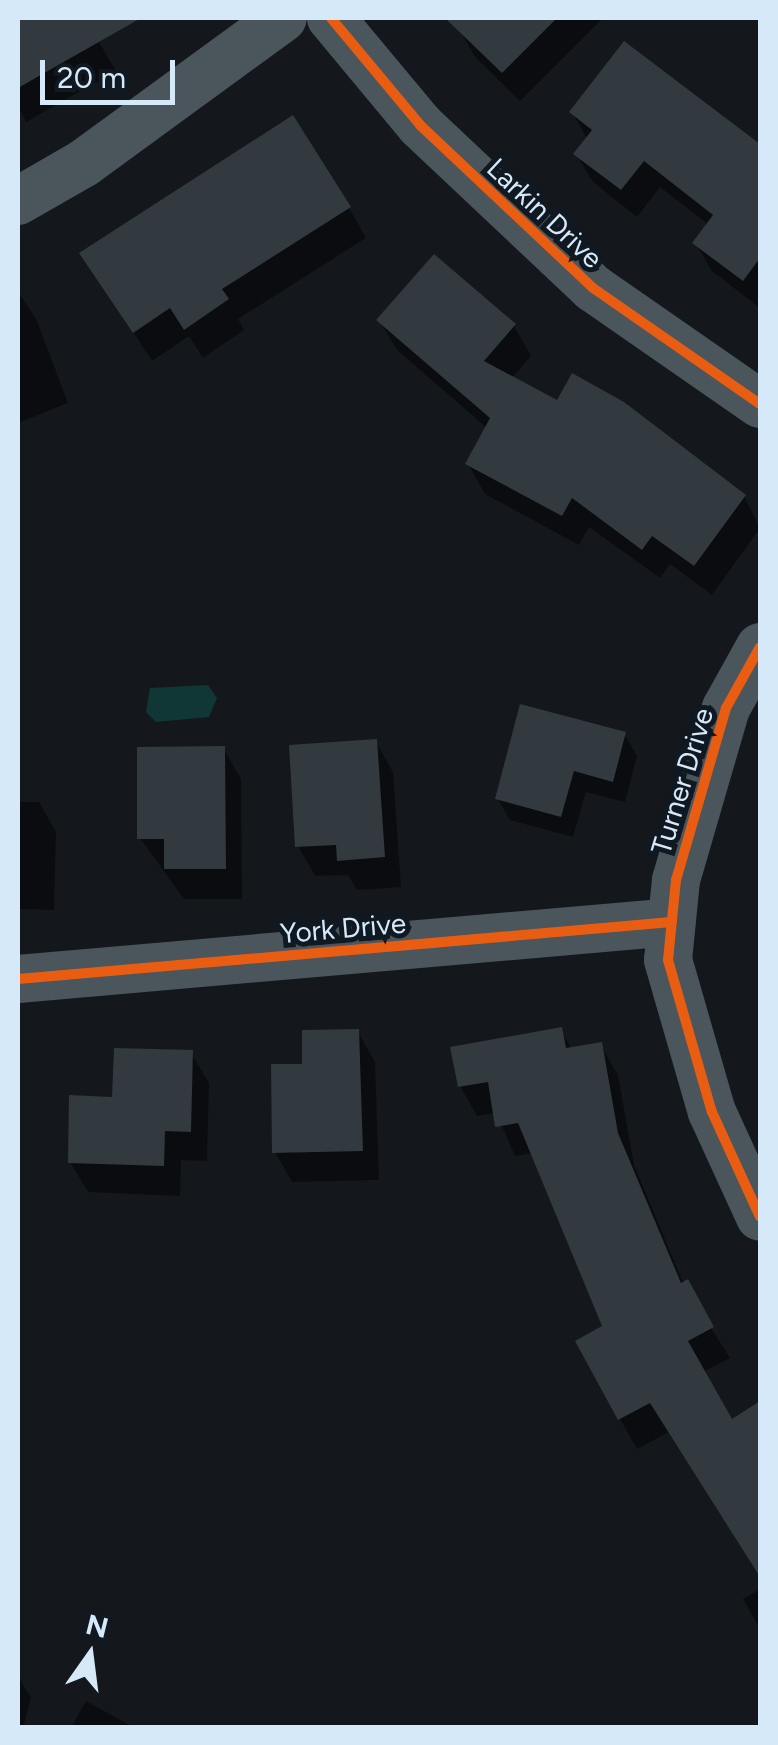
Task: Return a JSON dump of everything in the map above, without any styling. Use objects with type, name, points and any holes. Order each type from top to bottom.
[{"type":"street","points":[[18,201],[84,163],[283,18]]},
{"type":"street","name":"Larkin Drive","points":[[331,18],[420,125],[592,288],[760,404]]},
{"type":"street","name":"Turner Drive","points":[[760,648],[726,708],[676,880],[668,960],[682,1026],[712,1112],[760,1217]]},
{"type":"street","name":"York Drive","points":[[18,979],[672,922]]},
{"type":"shaded area","points":[[208,685],[217,698],[209,717],[156,722],[146,712],[150,688]]},
{"type":"building","points":[[18,18],[141,18],[18,88]]},
{"type":"building","points":[[445,18],[557,18],[502,73]]},
{"type":"building","points":[[624,41],[760,144],[760,258],[743,281],[692,243],[713,215],[644,161],[621,190],[573,154],[592,130],[569,112]]},
{"type":"building","points":[[293,115],[351,207],[222,289],[229,299],[184,330],[170,308],[133,333],[79,253]]},
{"type":"building","points":[[434,254],[516,324],[484,361],[557,400],[572,373],[624,402],[746,495],[694,566],[652,536],[642,550],[572,498],[562,516],[465,464],[490,418],[376,320]]},
{"type":"building","points":[[520,704],[626,732],[613,782],[574,771],[561,817],[495,799]]},
{"type":"building","points":[[377,739],[385,857],[337,861],[336,845],[295,847],[289,745]]},
{"type":"building","points":[[225,746],[226,869],[164,869],[164,839],[137,839],[137,747]]},
{"type":"building","points":[[562,1027],[566,1048],[602,1042],[618,1133],[681,1283],[688,1279],[714,1327],[688,1341],[732,1419],[760,1401],[760,1577],[650,1403],[618,1420],[575,1341],[602,1326],[518,1123],[495,1127],[488,1082],[458,1087],[450,1047]]},
{"type":"building","points":[[359,1029],[363,1151],[272,1153],[271,1064],[302,1064],[302,1030]]},
{"type":"building","points":[[114,1048],[193,1050],[191,1132],[165,1131],[164,1166],[68,1163],[69,1095],[112,1097]]},
{"type":"cycle path","points":[[331,18],[420,125],[593,288],[760,404]]},
{"type":"cycle path","points":[[760,647],[726,708],[676,880],[668,960],[712,1112],[760,1217]]},
{"type":"cycle path","points":[[18,979],[672,922]]}]
